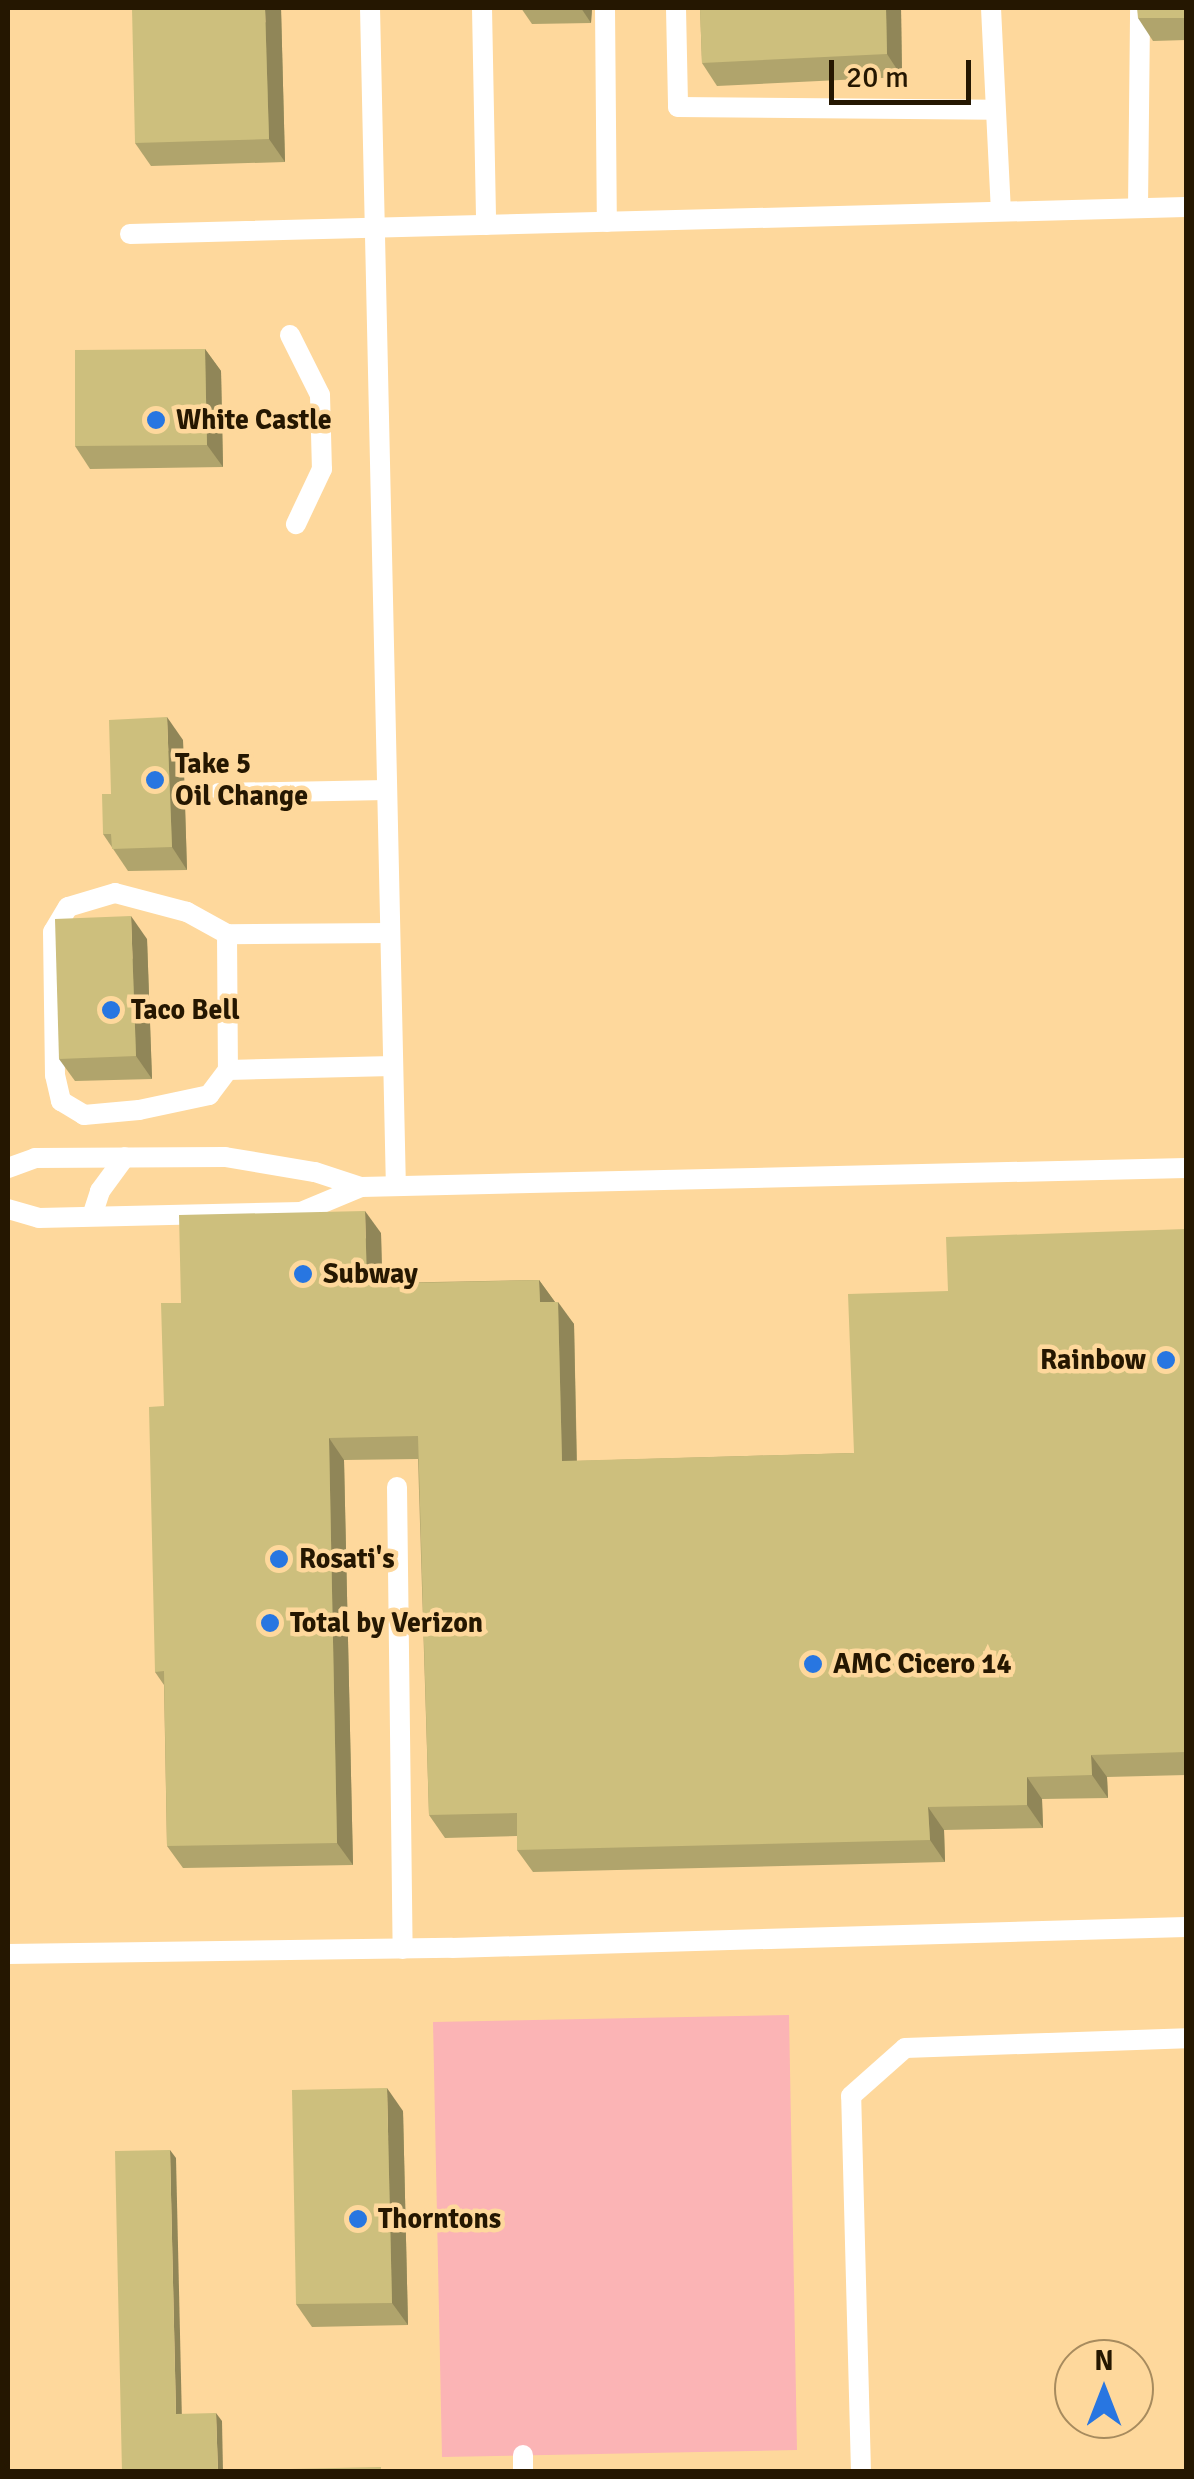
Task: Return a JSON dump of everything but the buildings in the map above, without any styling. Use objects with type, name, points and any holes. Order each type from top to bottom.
[{"type":"lane","points":[[370,8],[396,1186]]},
{"type":"lane","points":[[482,8],[486,225]]},
{"type":"lane","points":[[605,8],[607,222]]},
{"type":"lane","points":[[676,8],[678,107],[995,110]]},
{"type":"lane","points":[[990,8],[1001,212]]},
{"type":"lane","points":[[1138,208],[1140,8]]},
{"type":"lane","points":[[130,234],[1186,207]]},
{"type":"lane","points":[[290,335],[320,395],[322,468],[296,524]]},
{"type":"lane","points":[[219,794],[388,790]]},
{"type":"lane","points":[[228,934],[228,1070],[209,1095],[139,1110],[84,1115],[61,1101],[54,1075],[54,932],[68,907],[115,893],[188,912],[228,934],[390,932]]},
{"type":"lane","points":[[228,1070],[393,1066]]},
{"type":"lane","points":[[8,1168],[34,1158],[225,1158],[315,1172],[361,1186],[396,1186],[1186,1168]]},
{"type":"lane","points":[[92,1216],[100,1190],[125,1158]]},
{"type":"lane","points":[[8,1209],[39,1218],[301,1212],[361,1186]]},
{"type":"lane","points":[[397,1487],[403,1948]]},
{"type":"lane","points":[[8,1954],[403,1948],[1186,1927]]},
{"type":"lane","points":[[862,2472],[851,2096],[906,2048],[1186,2038]]},
{"type":"shaded area","points":[[789,2015],[797,2450],[442,2457],[433,2022]]},
{"type":"place","name":"White Castle","points":[[156,420]]},
{"type":"place","name":"Take 5 Oil Change","points":[[155,780]]},
{"type":"place","name":"Taco Bell","points":[[111,1010]]},
{"type":"place","name":"Subway","points":[[303,1274]]},
{"type":"place","name":"Rainbow","points":[[1166,1360]]},
{"type":"place","name":"Rosati's","points":[[279,1559]]},
{"type":"place","name":"Total by Verizon","points":[[270,1623]]},
{"type":"place","name":"AMC Cicero 14","points":[[813,1664]]},
{"type":"place","name":"Thorntons","points":[[358,2219]]}]
